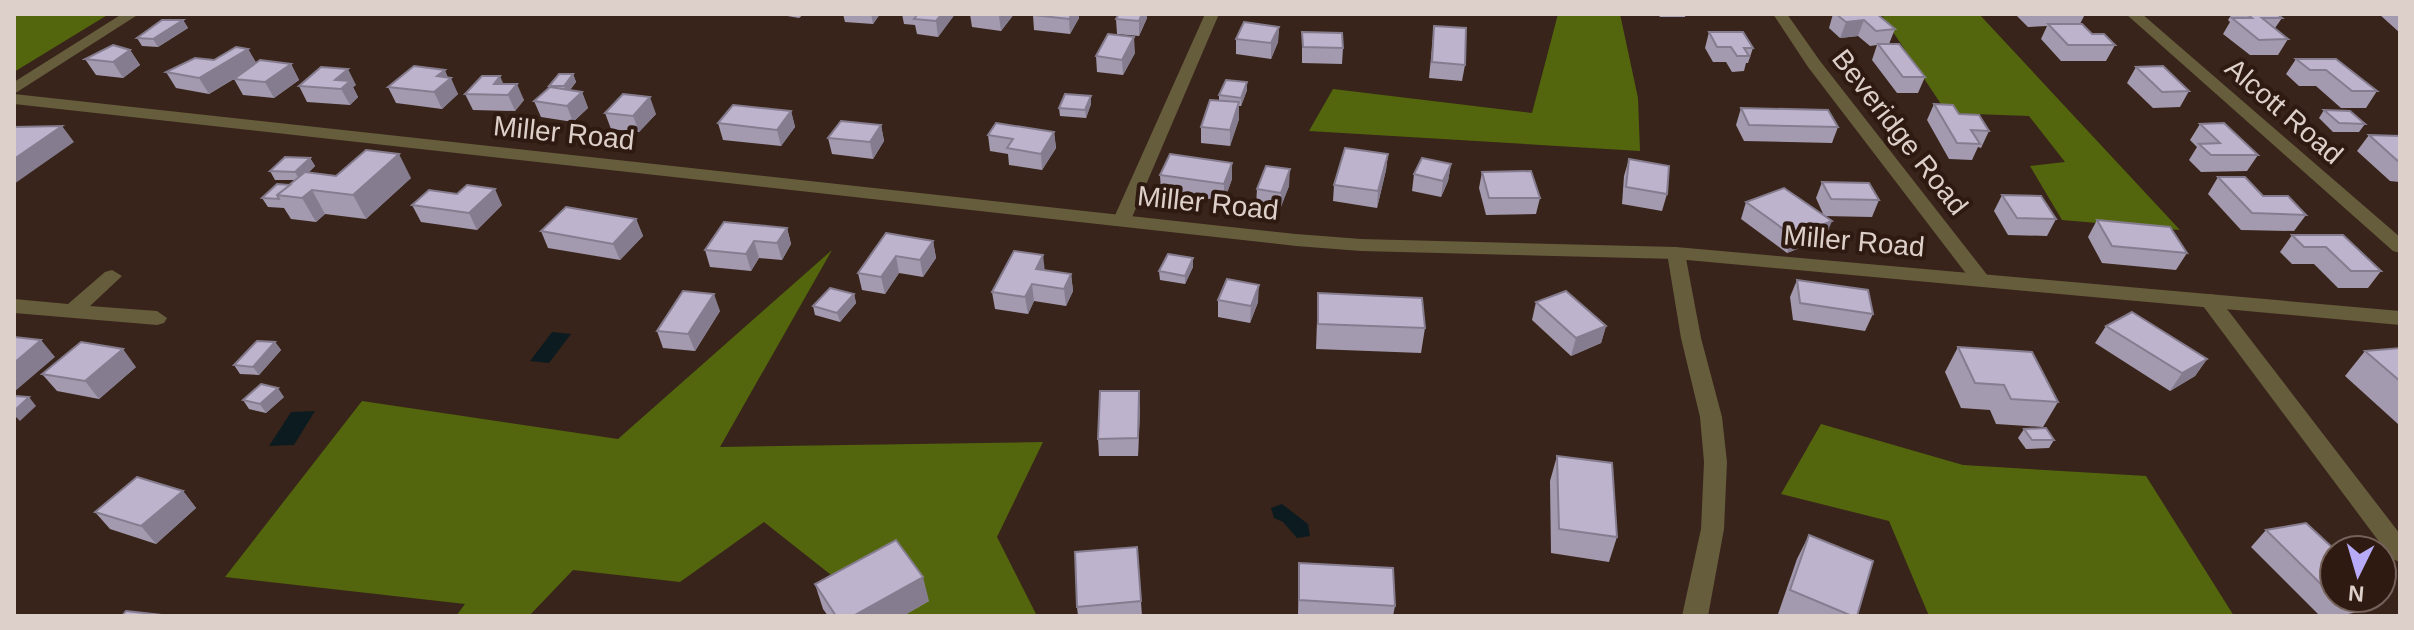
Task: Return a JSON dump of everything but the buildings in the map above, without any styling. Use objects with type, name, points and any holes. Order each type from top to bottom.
[{"type":"street","points":[[14,89],[132,14]]},
{"type":"street","points":[[1121,222],[1212,14]]},
{"type":"street","name":"Beveridge Road","points":[[1780,14],[1814,64],[1981,280]]},
{"type":"street","name":"Alcott Road","points":[[2133,14],[2400,247]]},
{"type":"street","name":"Miller Road","points":[[14,99],[1121,222],[1361,245],[1676,253],[2400,318]]},
{"type":"street","points":[[1676,253],[1693,349],[1706,391],[1715,452],[1713,534],[1695,616]]},
{"type":"street","points":[[72,311],[112,276]]},
{"type":"street","points":[[2210,301],[2400,552]]},
{"type":"street","points":[[14,306],[157,318]]},
{"type":"green space","points":[[14,14],[109,14],[14,72]]},
{"type":"green space","points":[[1558,14],[1620,14],[1638,98],[1640,151],[1309,131],[1333,89],[1532,113]]},
{"type":"green space","points":[[1881,14],[1979,14],[2180,230],[2062,220],[2030,166],[2065,162],[2029,116],[1947,113]]},
{"type":"green space","points":[[832,250],[720,447],[1043,442],[997,537],[1037,616],[883,616],[764,522],[680,582],[573,570],[529,616],[456,616],[465,604],[225,577],[362,401],[618,439]]},
{"type":"green space","points":[[1821,424],[1963,465],[2146,476],[2234,616],[1929,616],[1889,521],[1781,494]]},
{"type":"shaded area","points":[[552,332],[571,334],[549,363],[530,361]]},
{"type":"shaded area","points":[[315,411],[294,445],[269,446],[291,412]]},
{"type":"shaded area","points":[[1282,504],[1308,524],[1310,536],[1297,538],[1283,522],[1274,518],[1271,508]]}]
